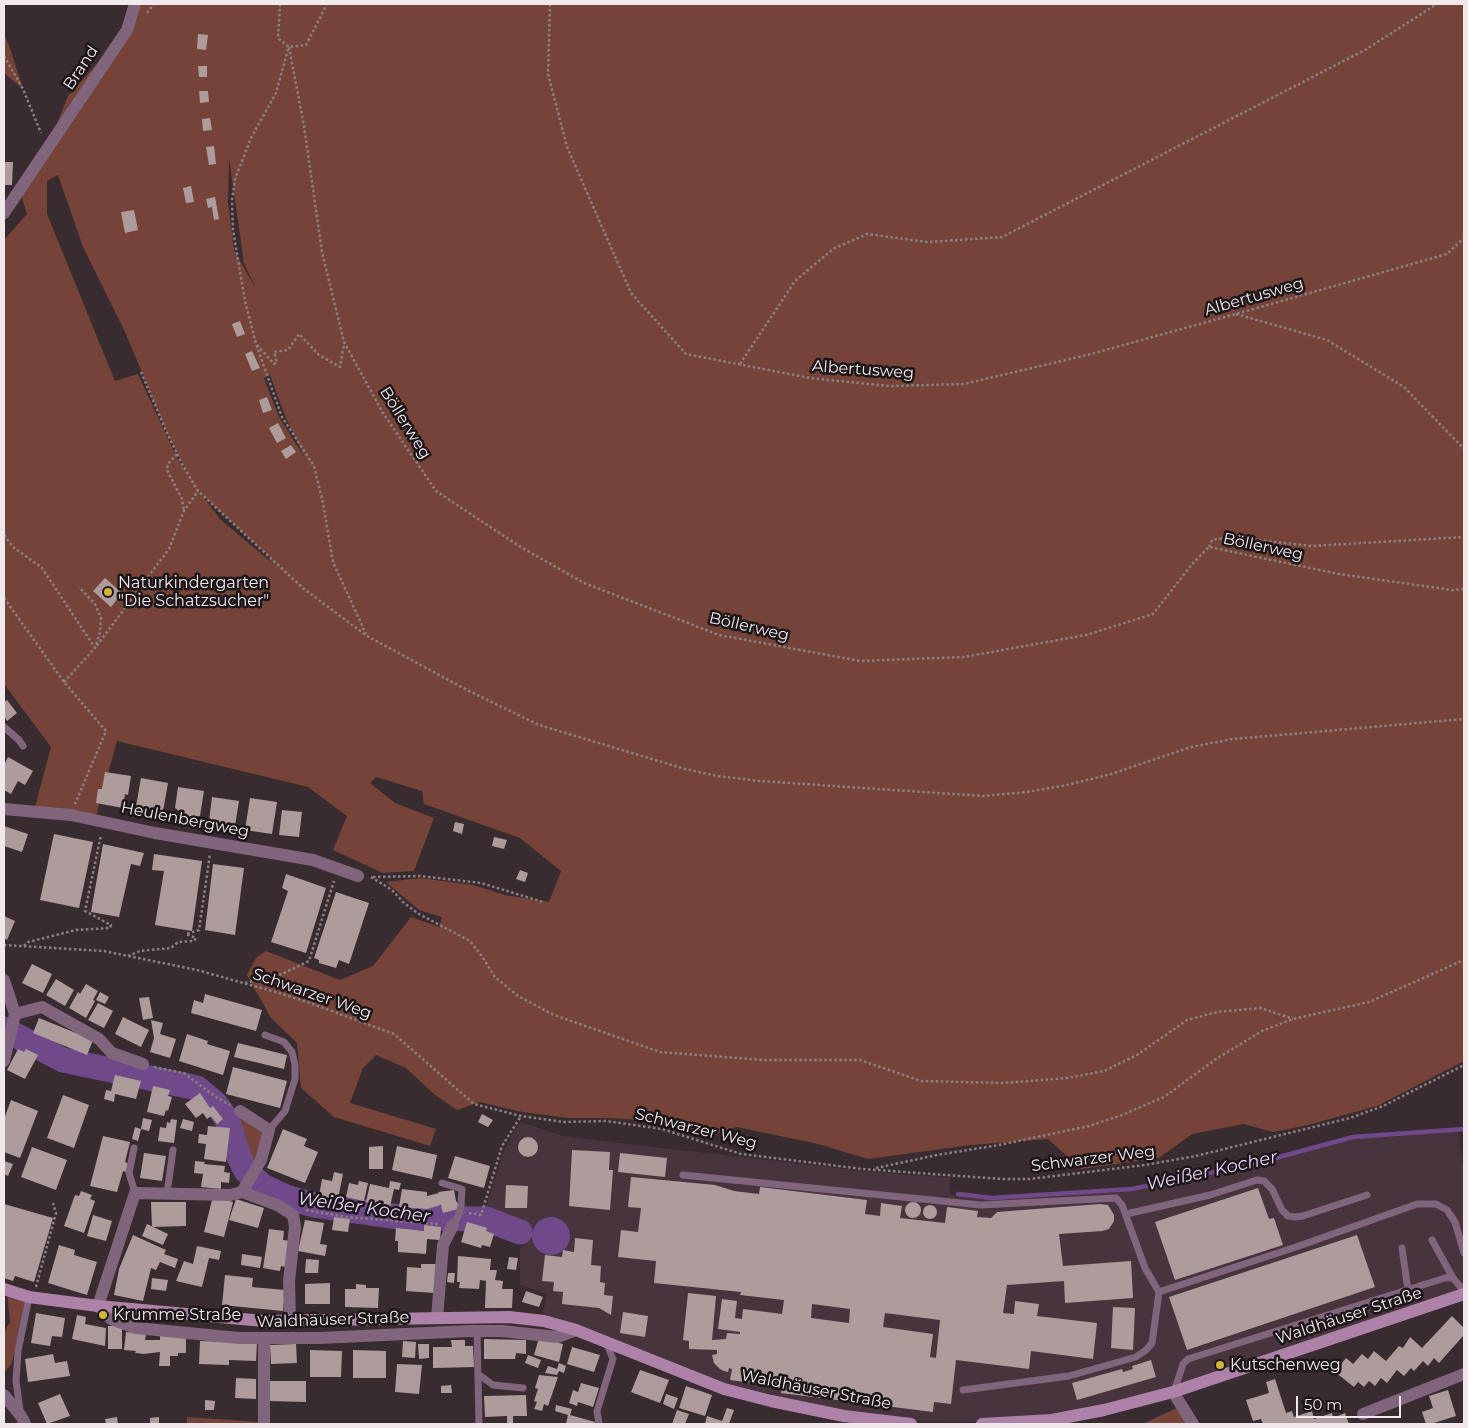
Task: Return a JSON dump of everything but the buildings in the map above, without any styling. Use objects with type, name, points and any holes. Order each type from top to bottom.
[{"type":"street","name":"Brand","points":[[4,213],[127,30],[136,4]]},
{"type":"street","name":"Heulenbergweg","points":[[4,809],[71,815],[155,833],[313,860],[358,876]]},
{"type":"street","points":[[4,980],[14,1018],[6,1053]]},
{"type":"street","points":[[14,1018],[42,1007],[99,1039],[112,1053],[143,1064]]},
{"type":"street","points":[[98,1306],[135,1193],[230,1195],[245,1188],[261,1160],[269,1130],[240,1111]]},
{"type":"street","points":[[245,1188],[293,1215],[295,1227],[289,1281],[290,1321]]},
{"type":"street","points":[[437,1318],[443,1244],[455,1221]]},
{"type":"street","name":"Waldhäuser Straße","points":[[4,1289],[31,1297],[98,1306],[264,1320],[509,1318],[544,1321],[576,1330],[724,1389],[844,1416],[911,1424]]},
{"type":"street","name":"Waldhäuser Straße","points":[[982,1424],[1052,1420],[1104,1410],[1174,1392],[1464,1293]]},
{"type":"street","name":"Waldhäuser Straße","points":[[98,1306],[111,1319],[136,1328],[264,1339],[477,1331],[502,1331],[557,1336],[576,1330]]},
{"type":"street","points":[[264,1339],[264,1424]]},
{"type":"street","points":[[1363,1414],[1464,1374]]},
{"type":"street","points":[[1174,1392],[1193,1424]]},
{"type":"street","points":[[4,1395],[23,1420]]},
{"type":"lane","points":[[4,727],[23,746]]},
{"type":"lane","points":[[265,1035],[284,1042],[292,1052],[295,1065],[295,1079],[285,1111],[269,1130]]},
{"type":"lane","points":[[134,1148],[129,1173],[135,1193]]},
{"type":"lane","points":[[167,1193],[173,1150]]},
{"type":"lane","points":[[683,1175],[981,1206],[1116,1198],[1122,1204],[1145,1268],[1159,1292],[1152,1343],[1136,1357],[1068,1376],[963,1390]]},
{"type":"lane","points":[[1126,1214],[1210,1194],[1258,1180],[1264,1181],[1272,1189],[1282,1210],[1288,1216],[1295,1217],[1367,1195]]},
{"type":"lane","points":[[442,1183],[462,1189],[461,1206],[455,1221]]},
{"type":"lane","points":[[1159,1292],[1296,1247],[1417,1204],[1436,1204],[1447,1210],[1455,1222],[1464,1253]]},
{"type":"lane","points":[[1432,1240],[1453,1278],[1464,1293]]},
{"type":"lane","points":[[1402,1248],[1408,1290]]},
{"type":"lane","points":[[1174,1392],[1183,1364],[1188,1359],[1445,1278],[1453,1278]]},
{"type":"lane","points":[[23,1420],[16,1381],[18,1351],[31,1297]]},
{"type":"lane","points":[[477,1331],[479,1424]]},
{"type":"lane","points":[[599,1424],[597,1411],[613,1359],[606,1342]]},
{"type":"lane","points":[[478,1374],[493,1385],[523,1388]]},
{"type":"path","name":"Böllerweg","points":[[280,4],[278,38],[289,47],[304,126],[322,252],[344,342],[383,414],[436,491],[519,546],[584,583],[719,635],[860,661],[964,656],[1086,635],[1153,614],[1193,563],[1209,547],[1339,574],[1452,590],[1464,589]]},
{"type":"path","points":[[327,4],[306,45],[289,47],[276,93],[252,138],[235,179],[232,200],[233,230],[244,301],[256,344],[282,417],[314,466],[323,503],[333,562],[367,636]]},
{"type":"path","name":"Albertusweg","points":[[550,4],[548,74],[568,147],[631,293],[686,354],[810,378],[890,386],[964,384],[1091,354],[1446,254],[1464,238]]},
{"type":"path","points":[[740,364],[795,281],[833,249],[867,234],[927,242],[1002,237],[1366,50],[1436,4]]},
{"type":"path","points":[[4,56],[23,89],[47,149]]},
{"type":"path","points":[[1236,314],[1327,340],[1404,388],[1464,449]]},
{"type":"path","points":[[256,344],[274,364],[277,362],[274,352],[288,350],[299,334],[318,355],[340,367],[344,342]]},
{"type":"path","points":[[141,372],[178,454],[198,491],[304,589],[367,636],[467,690],[539,725],[684,769],[717,776],[760,781],[983,796],[1027,792],[1067,785],[1111,774],[1192,747],[1233,739],[1464,719]]},
{"type":"path","points":[[178,454],[168,464],[167,470],[182,500],[184,511]]},
{"type":"path","points":[[64,682],[95,648],[169,549],[184,511],[198,491]]},
{"type":"path","points":[[4,535],[12,547],[42,568],[95,648]]},
{"type":"path","points":[[1209,547],[1212,540],[1228,537],[1312,546],[1464,537]]},
{"type":"path","points":[[79,587],[95,604],[101,618],[95,648]]},
{"type":"path","points":[[4,598],[64,682],[106,731],[71,815]]},
{"type":"path","points":[[24,947],[28,942],[76,930],[110,928],[111,925],[85,911],[103,821]]},
{"type":"path","points":[[128,956],[140,951],[171,948],[178,942],[194,940],[196,938],[186,934],[199,930],[211,843]]},
{"type":"path","points":[[358,876],[420,876],[481,883],[543,902]]},
{"type":"path","points":[[372,877],[392,890],[404,903],[419,914],[470,941],[495,977],[518,996],[554,1015],[660,1052],[763,1060],[860,1060],[921,1081],[1003,1083],[1066,1078],[1104,1071],[1137,1055],[1187,1020],[1217,1012],[1261,1008],[1293,1019]]},
{"type":"path","points":[[244,983],[282,974],[309,961],[332,890]]},
{"type":"path","name":"Schwarzer Weg","points":[[4,944],[24,947],[104,951],[197,970],[310,1003],[394,1034],[474,1104],[521,1116],[564,1122],[606,1121],[662,1129],[741,1154],[872,1169],[1002,1179],[1030,1178],[1145,1165],[1188,1157],[1350,1118],[1382,1106],[1464,1065]]},
{"type":"path","points":[[872,1169],[1089,1126],[1122,1115],[1164,1097],[1216,1059],[1262,1031],[1293,1019],[1369,1002],[1464,960]]},
{"type":"path","points":[[143,1064],[184,1072],[216,1097],[240,1111]]},
{"type":"path","points":[[306,1210],[346,1217],[455,1221],[471,1212],[481,1215],[502,1146],[521,1116]]},
{"type":"path","points":[[31,1297],[56,1213],[53,1203]]},
{"type":"shaded area","points":[[135,4],[1464,4],[1464,1061],[1377,1106],[1304,1126],[1273,1132],[1244,1124],[1192,1134],[1159,1158],[1081,1169],[1048,1139],[971,1145],[868,1159],[818,1144],[737,1127],[713,1135],[653,1121],[611,1118],[568,1118],[522,1112],[480,1102],[457,1110],[435,1095],[406,1068],[376,1055],[363,1068],[350,1103],[436,1129],[430,1146],[334,1117],[301,1088],[297,1043],[271,1018],[247,975],[256,958],[266,951],[340,980],[373,966],[411,917],[439,927],[442,917],[419,910],[386,882],[420,878],[473,885],[505,895],[549,902],[561,871],[520,838],[424,804],[422,791],[376,777],[370,783],[395,803],[434,818],[414,871],[383,873],[333,850],[347,816],[308,787],[117,741],[96,816],[35,807],[51,747],[4,684],[4,240],[27,214],[20,191],[47,149],[68,96],[127,30]],"holes":[[[229,159],[244,263],[256,289],[234,250],[228,202]],[[58,175],[83,247],[126,334],[167,433],[189,476],[177,458],[138,374],[115,381],[47,214],[47,181]],[[270,375],[285,416],[305,458],[279,417],[264,378]],[[200,493],[271,558],[270,561],[221,520]]]},
{"type":"shaded area","points":[[4,35],[10,48],[23,89],[4,73]]},
{"type":"shaded area","points":[[143,1064],[184,1073],[216,1097],[269,1130],[251,1175],[246,1171],[239,1157],[228,1121],[216,1104],[197,1088],[141,1077]]},
{"type":"shaded area","points":[[520,1122],[562,1136],[863,1171],[950,1178],[950,1194],[992,1200],[1133,1191],[1255,1164],[1353,1139],[1458,1130],[1464,1175],[1464,1292],[1172,1390],[1052,1418],[975,1422],[912,1421],[844,1412],[724,1386],[542,1317],[547,1294],[520,1285],[520,1248],[526,1243],[523,1231],[483,1215],[505,1148]]},
{"type":"shaded area","points":[[551,1217],[564,1223],[570,1236],[564,1249],[551,1255],[538,1249],[532,1236],[538,1223]]},
{"type":"shaded area","points":[[7,1293],[25,1299],[11,1365],[4,1372],[4,1332],[10,1322]]},
{"type":"shaded area","points":[[1179,1407],[1191,1424],[1142,1424]]},
{"type":"shaded area","points":[[187,1417],[260,1422],[260,1424],[187,1424]]},
{"type":"waterway","name":"Weißer Kocher","points":[[4,1029],[63,1060],[197,1088],[216,1104],[228,1121],[239,1157],[246,1171],[264,1187],[286,1197],[314,1205],[406,1218],[486,1219],[520,1232]]},
{"type":"waterway","name":"Weißer Kocher","points":[[958,1194],[992,1198],[1132,1189],[1257,1163],[1353,1137],[1464,1129]]},
{"type":"place","name":"Naturkindergarten \"Die Schatzsucher\"","points":[[108,592]]},
{"type":"place","name":"Krumme Straße","points":[[103,1315]]},
{"type":"place","name":"Kutschenweg","points":[[1220,1365]]}]
